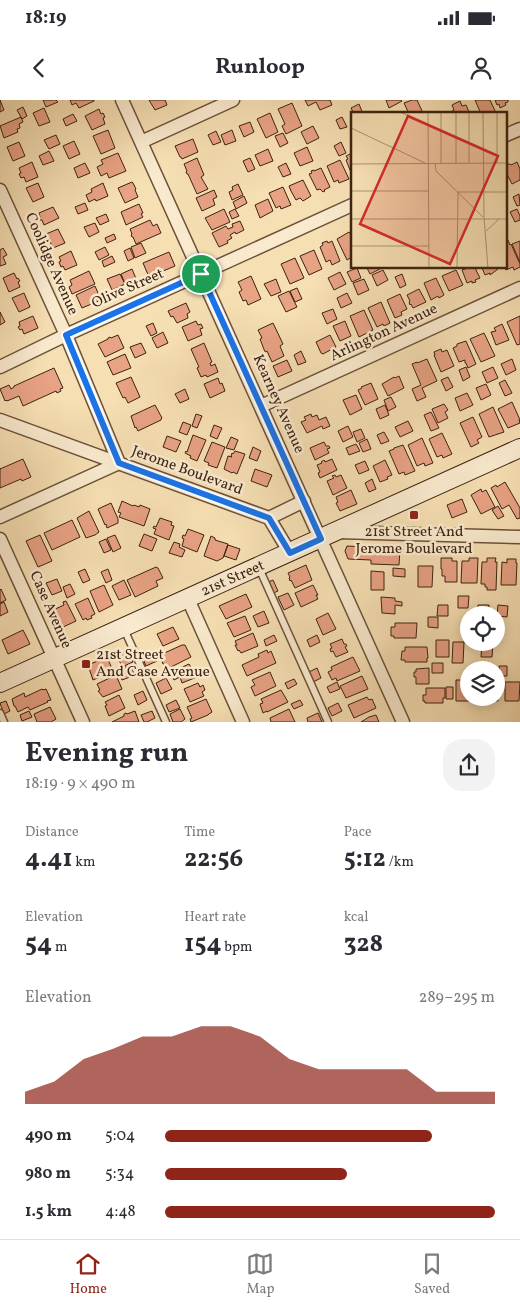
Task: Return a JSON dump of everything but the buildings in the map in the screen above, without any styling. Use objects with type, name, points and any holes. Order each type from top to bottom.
[{"type":"street","name":"Kearney Avenue","points":[[122,100],[304,501],[328,536],[403,722]]},
{"type":"street","points":[[141,142],[233,100]]},
{"type":"street","points":[[508,134],[520,129]]},
{"type":"street","name":"Coolidge Avenue","points":[[0,190],[66,335],[119,463]]},
{"type":"street","name":"Olive Street","points":[[0,367],[351,205]]},
{"type":"street","name":"Arlington Avenue","points":[[261,406],[520,288]]},
{"type":"street","name":"Jerome Boulevard","points":[[0,420],[269,518]]},
{"type":"street","name":"21st Street","points":[[0,683],[520,448]]},
{"type":"street","points":[[0,518],[119,463]]},
{"type":"street","points":[[290,553],[269,518],[304,501]]},
{"type":"street","points":[[328,536],[520,537]]},
{"type":"street","name":"Case Avenue","points":[[0,539],[82,722]]},
{"type":"street","points":[[188,599],[243,722]]},
{"type":"lane","points":[[258,567],[328,722]]},
{"type":"lane","points":[[124,628],[166,722]]},
{"type":"lane","points":[[0,713],[4,722]]},
{"type":"place","name":"21st Street And Jerome Boulevard","points":[[414,515]]},
{"type":"place","name":"21st Street And Case Avenue","points":[[86,664]]},
{"type":"route","points":[[201,274],[321,539],[290,553],[269,518],[119,463],[66,335],[201,274]]}]
